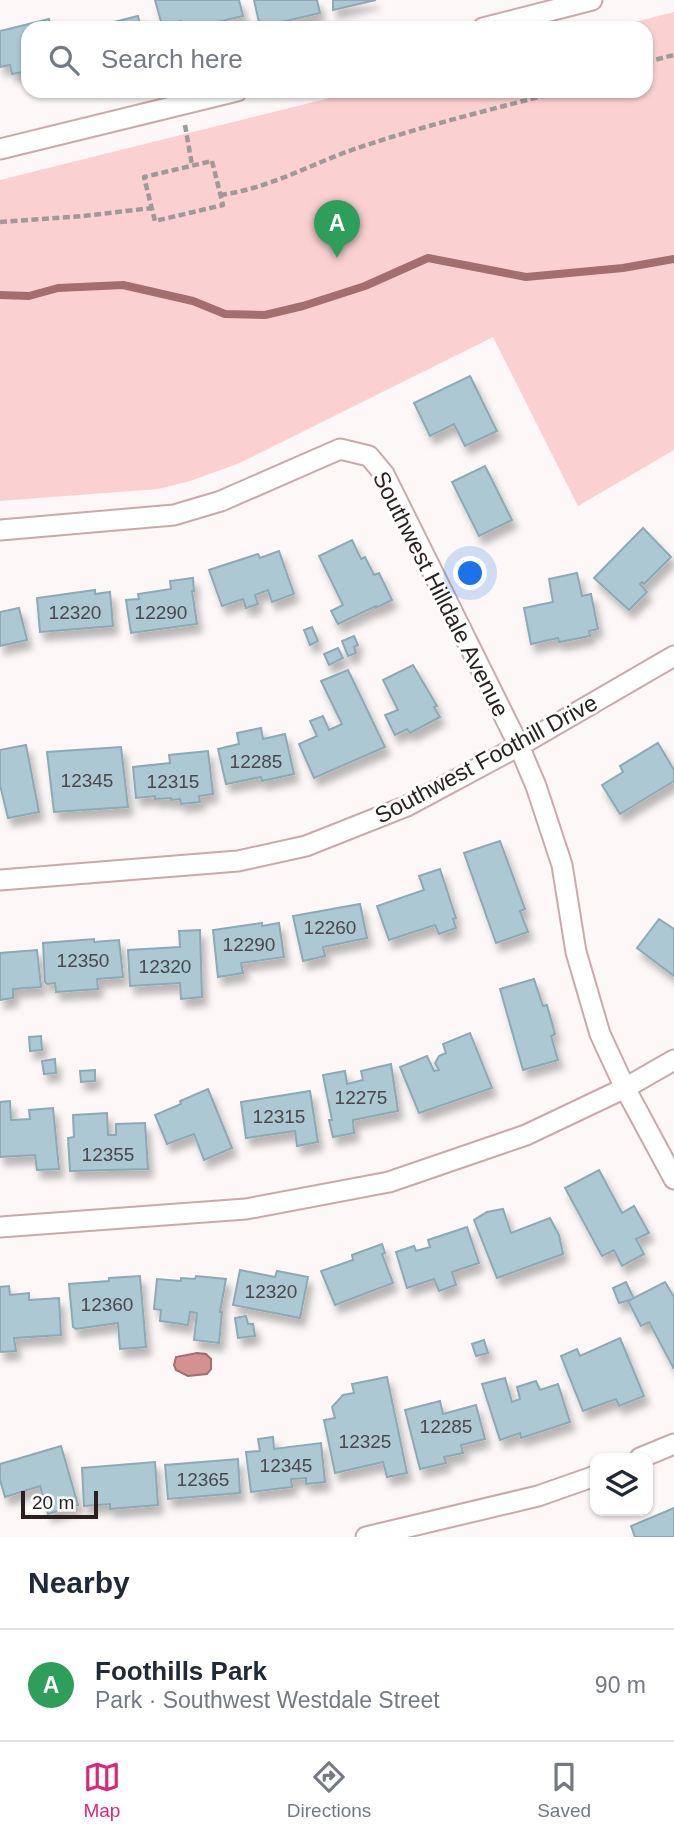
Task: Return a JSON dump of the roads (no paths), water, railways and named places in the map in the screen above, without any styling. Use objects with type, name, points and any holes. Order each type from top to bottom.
[{"type":"street","points":[[510,21],[592,0]]},
{"type":"street","points":[[0,149],[210,98]]},
{"type":"street","name":"Southwest Hilldale Avenue","points":[[0,530],[174,515],[260,486],[340,449],[369,456],[384,474],[519,746],[536,786],[562,865],[576,952],[600,1034],[625,1088],[674,1179]]},
{"type":"street","name":"Southwest Foothill Drive","points":[[0,880],[238,861],[306,846],[407,806],[519,746],[674,656]]},
{"type":"street","points":[[0,1227],[246,1209],[389,1182],[526,1135],[625,1088],[674,1060]]},
{"type":"street","points":[[652,1453],[674,1444]]},
{"type":"street","points":[[366,1537],[538,1496],[590,1478]]},
{"type":"waterway","points":[[0,295],[29,296],[58,288],[123,285],[193,301],[225,314],[265,315],[365,286],[428,258],[526,277],[623,268],[674,259]]},
{"type":"place","name":"Foothills Park","points":[[337,258]]}]
